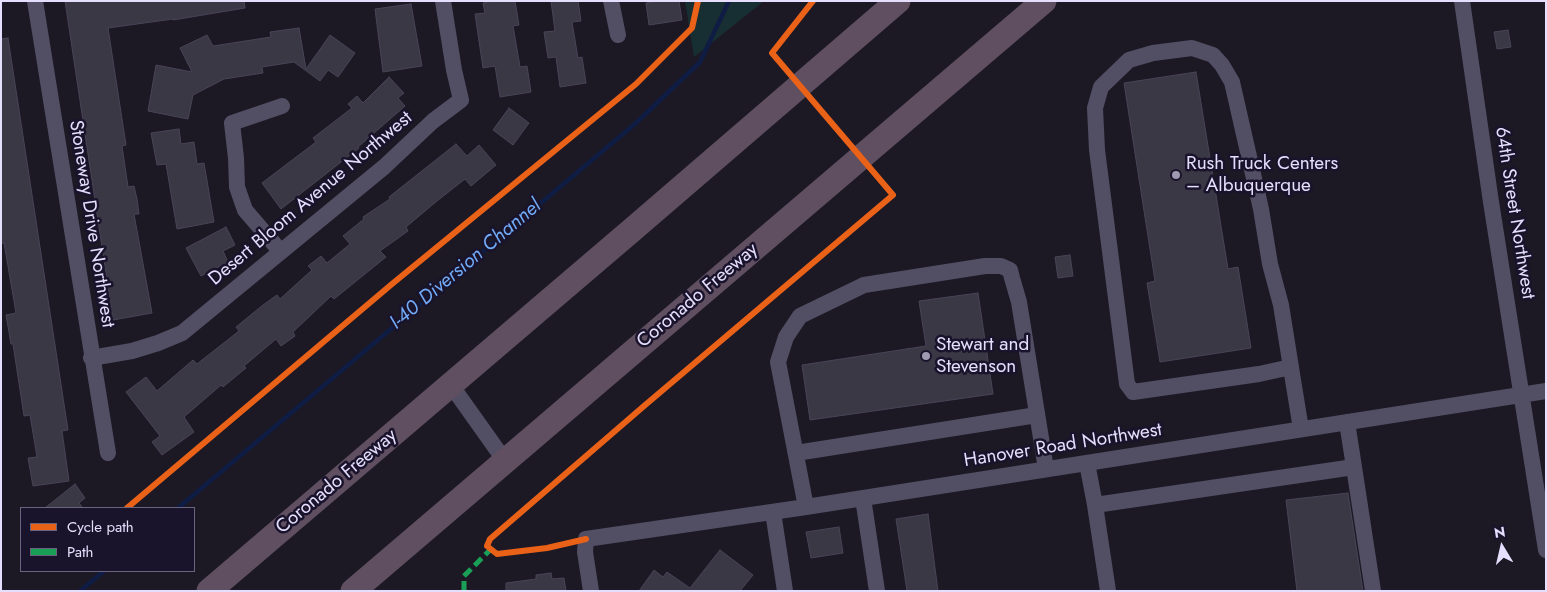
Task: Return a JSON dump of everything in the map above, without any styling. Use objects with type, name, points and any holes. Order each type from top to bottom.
[{"type":"highway","name":"Coronado Freeway","points":[[209,591],[898,1]]},
{"type":"highway","name":"Coronado Freeway","points":[[353,591],[1044,1]]},
{"type":"street","name":"Stoneway Drive Northwest","points":[[35,1],[91,358],[108,453]]},
{"type":"street","name":"Desert Bloom Avenue Northwest","points":[[91,358],[132,351],[158,344],[182,333],[384,167],[433,121],[461,100],[454,70],[443,1]]},
{"type":"street","points":[[611,1],[618,35]]},
{"type":"street","name":"64th Street Northwest","points":[[1462,1],[1546,550]]},
{"type":"street","points":[[1291,367],[1259,374],[1146,391],[1133,392],[1127,384],[1096,150],[1095,108],[1101,86],[1129,60],[1153,53],[1192,48],[1213,55],[1222,65],[1232,82],[1261,209],[1270,264],[1281,305],[1291,367],[1301,429]]},
{"type":"street","points":[[281,252],[245,210],[237,187],[232,123],[282,106]]},
{"type":"street","points":[[806,507],[778,362],[786,337],[800,316],[864,285],[873,283],[985,266],[1001,266],[1010,270],[1019,302],[1046,469]]},
{"type":"street","points":[[451,385],[505,461]]},
{"type":"street","name":"Hanover Road Northwest","points":[[591,591],[585,552],[586,539],[806,507],[1546,391]]},
{"type":"street","points":[[796,453],[1038,415]]},
{"type":"street","points":[[1347,422],[1373,591]]},
{"type":"street","points":[[1087,463],[1108,591]]},
{"type":"street","points":[[1095,505],[1354,467]]},
{"type":"street","points":[[863,498],[877,591]]},
{"type":"street","points":[[772,512],[785,591]]},
{"type":"green space","points":[[685,1],[764,1],[694,57]]},
{"type":"building","points":[[65,1],[244,1],[245,8],[108,28],[126,145],[122,146],[128,187],[134,186],[137,199],[139,214],[134,214],[152,313],[113,320]]},
{"type":"building","points":[[515,1],[519,25],[513,26],[520,67],[527,66],[531,92],[500,97],[495,66],[483,68],[475,14],[485,13],[483,3]]},
{"type":"building","points":[[551,1],[578,1],[581,21],[572,22],[578,58],[582,57],[586,83],[560,87],[556,57],[548,58],[544,32],[555,31]]},
{"type":"building","points":[[679,1],[682,20],[649,25],[646,3]]},
{"type":"building","points":[[411,4],[422,66],[383,72],[375,9]]},
{"type":"building","points":[[299,28],[306,69],[330,35],[355,53],[338,77],[328,70],[320,81],[294,62],[262,67],[263,73],[224,79],[193,95],[188,119],[148,111],[156,65],[192,72],[180,48],[207,35],[213,46],[271,37],[270,32]]},
{"type":"building","points":[[1508,30],[1511,47],[1497,49],[1494,32]]},
{"type":"building","points":[[8,38],[68,430],[62,431],[69,481],[33,486],[28,458],[37,457],[30,415],[24,416],[13,344],[11,344],[6,315],[16,313],[4,243],[1,243],[1,39]]},
{"type":"building","name":"Rush Truck Centers – Albuquerque","points":[[1196,72],[1228,269],[1238,267],[1251,348],[1160,362],[1147,283],[1155,281],[1124,83]]},
{"type":"building","points":[[389,77],[404,93],[398,98],[405,106],[359,148],[281,209],[262,183],[316,142],[313,138],[352,108],[348,104],[357,96],[363,103]]},
{"type":"building","points":[[509,108],[529,123],[513,145],[493,130]]},
{"type":"building","points":[[179,129],[181,144],[194,142],[197,164],[204,163],[214,222],[177,229],[166,164],[157,165],[151,133]]},
{"type":"building","points":[[456,144],[467,156],[479,145],[496,165],[471,186],[465,179],[437,201],[406,227],[408,231],[380,251],[386,257],[334,299],[331,296],[293,332],[295,336],[281,346],[276,339],[244,366],[246,368],[223,387],[221,385],[184,417],[194,432],[162,455],[152,442],[160,436],[126,392],[146,377],[157,391],[193,360],[197,364],[239,331],[236,327],[263,305],[277,295],[280,299],[312,270],[308,266],[321,256],[327,263],[350,244],[343,236],[364,219],[363,217],[390,199],[389,197]]},
{"type":"building","points":[[226,227],[235,245],[223,251],[228,262],[201,276],[186,248]]},
{"type":"building","points":[[1070,255],[1073,276],[1058,278],[1055,257]]},
{"type":"building","name":"Stewart and Stevenson","points":[[978,293],[993,394],[810,420],[802,365],[926,346],[919,301]]},
{"type":"building","points":[[75,484],[85,498],[79,503],[82,507],[46,507]]},
{"type":"building","points":[[1348,493],[1363,591],[1297,591],[1286,500]]},
{"type":"building","points":[[928,514],[938,591],[907,591],[896,519]]},
{"type":"building","points":[[839,527],[843,553],[811,558],[806,532]]},
{"type":"building","points":[[720,550],[753,575],[740,591],[639,591],[654,570],[663,577],[667,572],[690,588]]},
{"type":"building","points":[[551,573],[552,579],[564,578],[566,591],[506,591],[506,583],[536,579],[536,575]]},
{"type":"waterway","name":"I-40 Diversion Channel","points":[[179,507],[636,123],[700,62],[729,1]]},
{"type":"waterway","name":"I-40 Diversion Channel","points":[[80,591],[103,572]]},
{"type":"marked path","points":[[464,591],[464,576],[490,550]]},
{"type":"cycle path","points":[[128,507],[392,284],[636,84],[692,28],[698,1]]},
{"type":"cycle path","points":[[586,539],[547,548],[497,554],[487,546],[490,539],[893,195],[772,53],[813,1]]},
{"type":"place","name":"Rush Truck Centers – Albuquerque","points":[[1176,175]]},
{"type":"place","name":"Stewart and Stevenson","points":[[926,356]]}]
